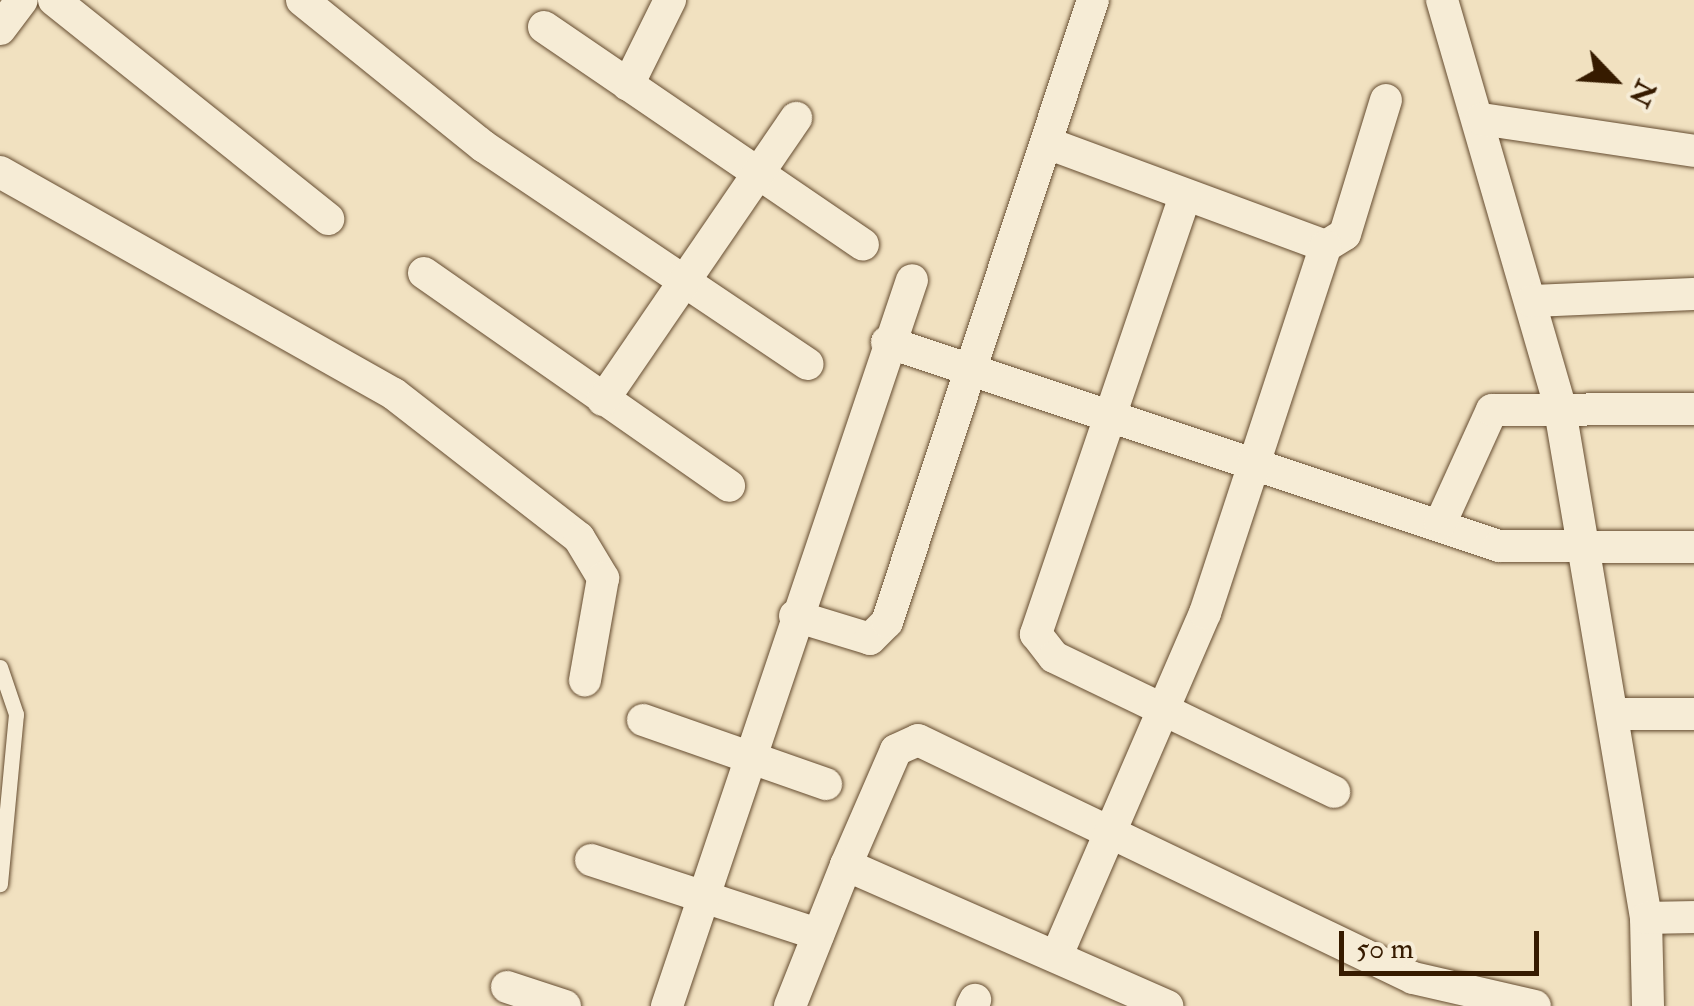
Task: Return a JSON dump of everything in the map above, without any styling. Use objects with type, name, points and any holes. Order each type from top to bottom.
[{"type":"street","points":[[54,0],[328,219]]},
{"type":"street","points":[[302,0],[410,93],[808,364]]},
{"type":"street","points":[[628,85],[670,0]]},
{"type":"street","points":[[795,616],[880,634],[1094,0]]},
{"type":"street","points":[[1442,0],[1482,120],[1559,404],[1646,918],[1648,1006]]},
{"type":"street","points":[[544,27],[863,245]]},
{"type":"street","points":[[1057,954],[1167,711],[1258,462],[1326,246],[1345,234],[1386,100]]},
{"type":"street","points":[[604,400],[796,118]]},
{"type":"street","points":[[1482,120],[1694,151]]},
{"type":"street","points":[[1047,143],[1326,246]]},
{"type":"street","points":[[0,172],[380,386],[579,538],[603,578],[586,680]]},
{"type":"street","points":[[1185,196],[1036,634],[1054,657],[1334,792]]},
{"type":"street","points":[[424,273],[729,486]]},
{"type":"street","points":[[667,1006],[887,342],[912,280]]},
{"type":"street","points":[[1532,301],[1694,294]]},
{"type":"street","points":[[887,342],[1258,462],[1499,546],[1584,550],[1694,547]]},
{"type":"street","points":[[1440,524],[1492,410],[1559,404],[1694,408]]},
{"type":"street","points":[[1612,714],[1694,714]]},
{"type":"street","points":[[643,720],[826,784]]},
{"type":"street","points":[[790,1006],[896,750],[910,739],[1413,978],[1535,1006]]},
{"type":"street","points":[[591,860],[818,934]]},
{"type":"street","points":[[846,865],[1057,954],[1167,1006]]},
{"type":"street","points":[[1646,918],[1694,917]]},
{"type":"street","points":[[507,987],[564,1006]]},
{"type":"lane","points":[[0,668],[16,714],[0,884]]}]
